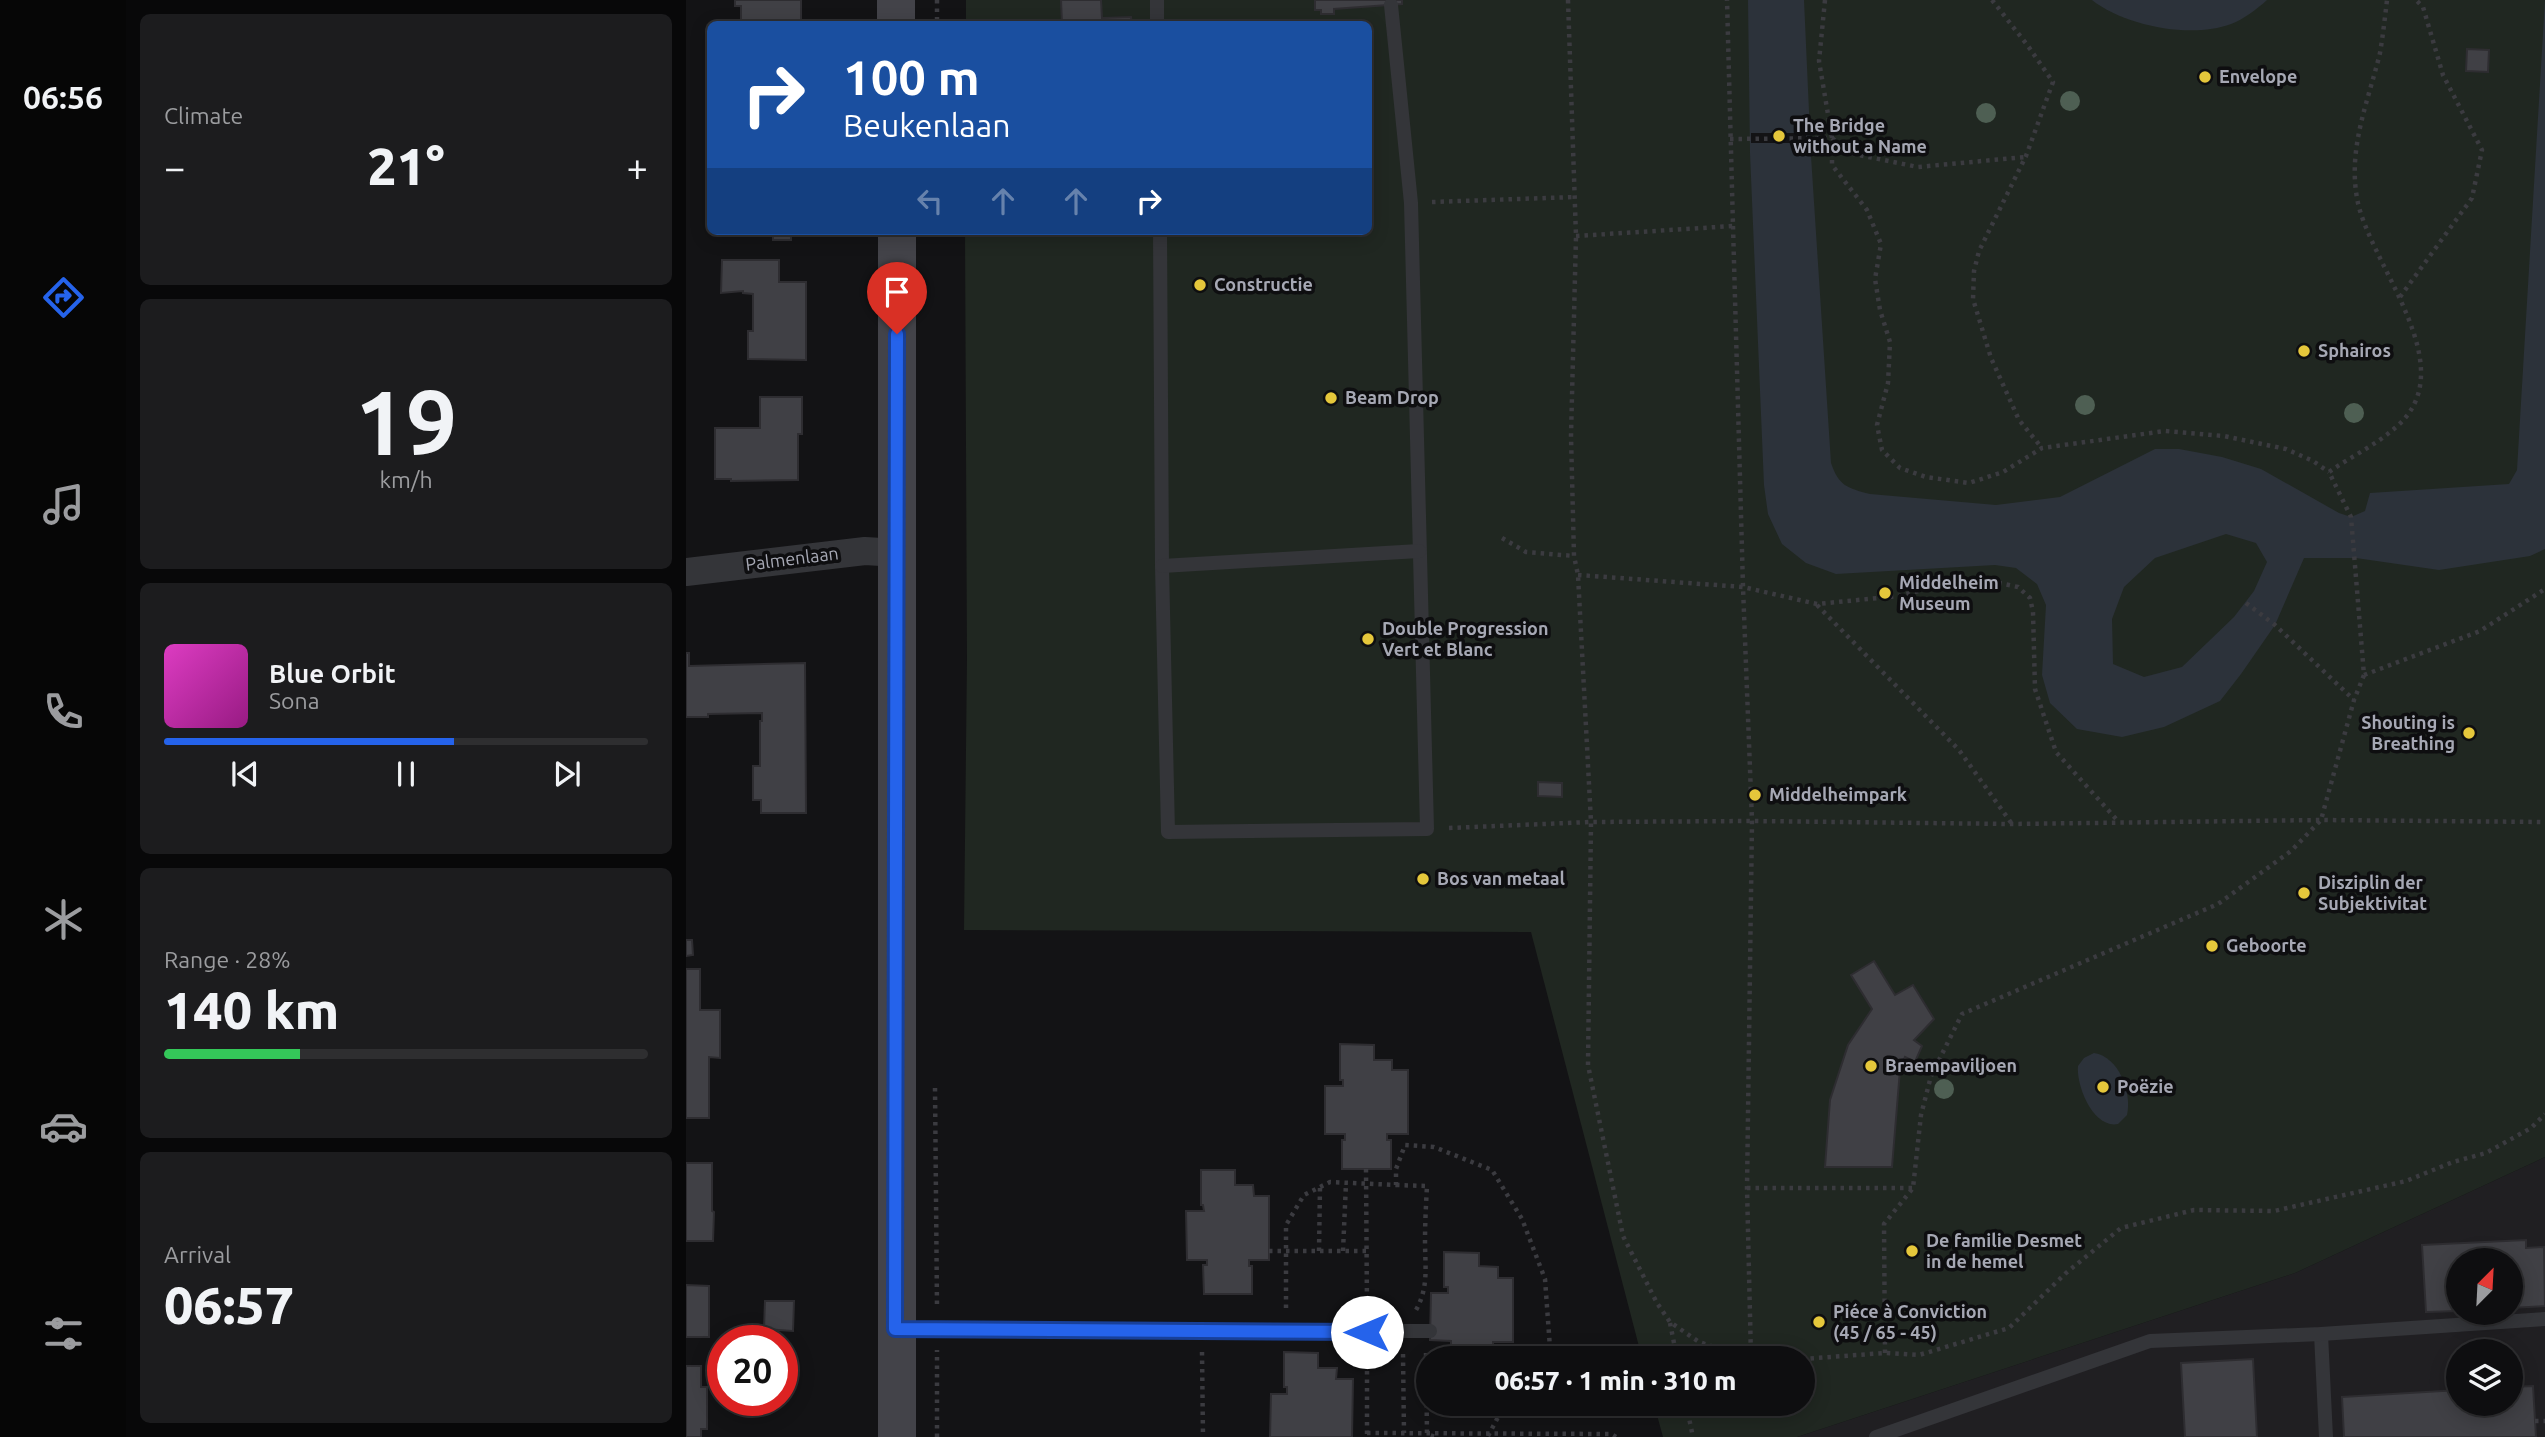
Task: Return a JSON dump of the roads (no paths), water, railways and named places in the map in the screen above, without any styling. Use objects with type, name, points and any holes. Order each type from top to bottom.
[{"type":"street","points":[[896,0],[896,21]]},
{"type":"street","points":[[897,235],[897,1437]]},
{"type":"street","name":"Palmenlaan","points":[[686,572],[865,551],[898,553]]},
{"type":"lane","points":[[1157,0],[1157,21]]},
{"type":"lane","points":[[1160,235],[1162,566],[1168,832],[1427,829],[1410,203],[1391,5]]},
{"type":"lane","points":[[1162,566],[1419,551]]},
{"type":"lane","points":[[1876,1437],[2150,1342],[2545,1319]]},
{"type":"lane","points":[[895,1329],[1428,1331]]},
{"type":"lane","points":[[2321,1334],[2326,1437]]},
{"type":"place","name":"Envelope","points":[[2205,77]]},
{"type":"place","name":"The Bridge without a Name","points":[[1779,136]]},
{"type":"place","name":"Constructie","points":[[1200,285]]},
{"type":"place","name":"Sphairos","points":[[2304,351]]},
{"type":"place","name":"Beam Drop","points":[[1331,398]]},
{"type":"place","name":"Middelheim Museum","points":[[1885,593]]},
{"type":"place","name":"Double Progression Vert et Blanc","points":[[1368,639]]},
{"type":"place","name":"Shouting is Breathing","points":[[2469,733]]},
{"type":"place","name":"Middelheimpark","points":[[1755,795]]},
{"type":"place","name":"Bos van metaal","points":[[1423,879]]},
{"type":"place","name":"Disziplin der Subjektivitat","points":[[2304,893]]},
{"type":"place","name":"Geboorte","points":[[2212,946]]},
{"type":"place","name":"Braempaviljoen","points":[[1871,1066]]},
{"type":"place","name":"Poëzie","points":[[2103,1087]]},
{"type":"place","name":"De familie Desmet in de hemel","points":[[1912,1251]]},
{"type":"place","name":"Piéce à Conviction (45 / 65 - 45)","points":[[1819,1322]]}]
